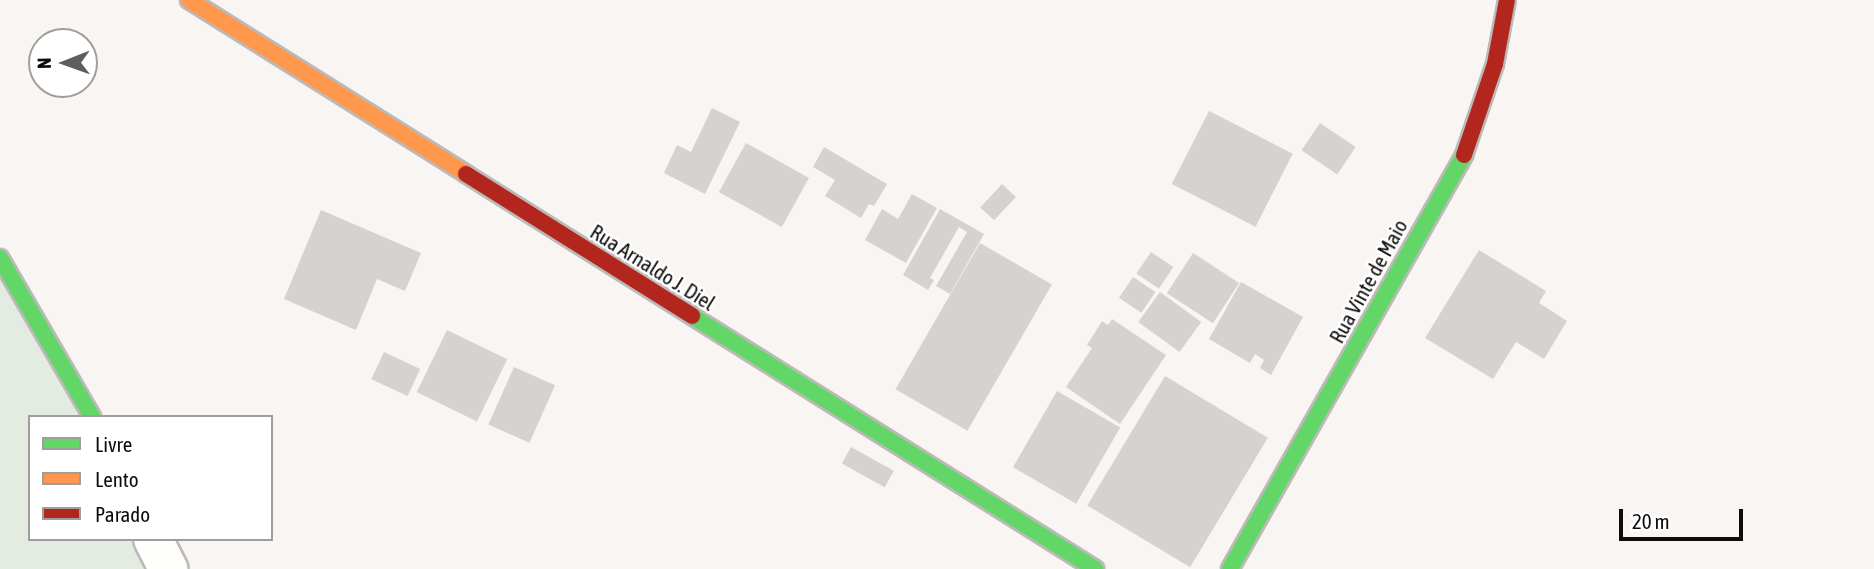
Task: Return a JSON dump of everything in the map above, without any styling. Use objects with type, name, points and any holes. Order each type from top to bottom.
[{"type":"street","name":"Rua Arnaldo J. Diel","points":[[189,0],[1095,569]]},
{"type":"street","name":"Rua Vinte de Maio","points":[[1230,569],[1469,146],[1495,64],[1507,0]]},
{"type":"street","points":[[0,258],[91,415]]},
{"type":"street","points":[[154,541],[168,569]]},
{"type":"shaded area","points":[[0,258],[91,415],[28,415],[28,541],[154,541],[168,569],[0,569]]},
{"type":"building","points":[[712,108],[740,122],[705,194],[664,173],[677,145],[691,152]]},
{"type":"building","points":[[1209,111],[1293,154],[1256,227],[1172,184]]},
{"type":"building","points":[[1320,123],[1356,147],[1337,174],[1302,150]]},
{"type":"building","points":[[746,143],[809,178],[782,227],[719,192]]},
{"type":"building","points":[[824,147],[887,184],[874,206],[869,204],[861,218],[825,196],[835,180],[813,167]]},
{"type":"building","points":[[1002,184],[1016,197],[994,220],[980,207]]},
{"type":"building","points":[[912,194],[937,208],[906,263],[865,240],[882,209],[898,219]]},
{"type":"building","points":[[940,209],[984,234],[950,294],[936,286],[967,232],[959,227],[930,278],[934,280],[928,290],[903,275]]},
{"type":"building","points":[[321,210],[421,253],[405,291],[377,279],[356,330],[284,299]]},
{"type":"building","points":[[980,243],[1052,284],[967,431],[896,389]]},
{"type":"building","points":[[1479,250],[1546,291],[1539,303],[1567,321],[1544,359],[1516,342],[1493,379],[1425,338]]},
{"type":"building","points":[[1151,252],[1173,267],[1159,289],[1136,274]]},
{"type":"building","points":[[1193,253],[1239,283],[1213,323],[1167,293]]},
{"type":"building","points":[[1133,277],[1155,292],[1141,313],[1119,298]]},
{"type":"building","points":[[1241,282],[1303,317],[1271,375],[1260,368],[1264,360],[1255,354],[1250,363],[1209,339]]},
{"type":"building","points":[[1160,292],[1201,322],[1180,352],[1138,322]]},
{"type":"building","points":[[1112,319],[1166,355],[1120,424],[1066,387],[1092,348],[1087,345],[1102,321],[1108,325]]},
{"type":"building","points":[[447,330],[507,359],[477,421],[417,392]]},
{"type":"building","points":[[384,352],[420,369],[408,396],[371,379]]},
{"type":"building","points":[[514,367],[555,385],[529,443],[488,425]]},
{"type":"building","points":[[1165,376],[1268,438],[1190,567],[1087,505]]},
{"type":"building","points":[[1057,391],[1120,428],[1076,504],[1013,467]]},
{"type":"building","points":[[851,447],[894,471],[885,487],[842,464]]},
{"type":"traffic: fast","points":[[1230,569],[1464,155]]},
{"type":"traffic: fast","points":[[0,258],[91,415]]},
{"type":"traffic: fast","points":[[692,316],[1095,569]]},
{"type":"traffic: slow","points":[[189,0],[466,174]]},
{"type":"traffic: jam","points":[[1464,155],[1495,64],[1507,0]]},
{"type":"traffic: jam","points":[[466,174],[692,316]]}]
